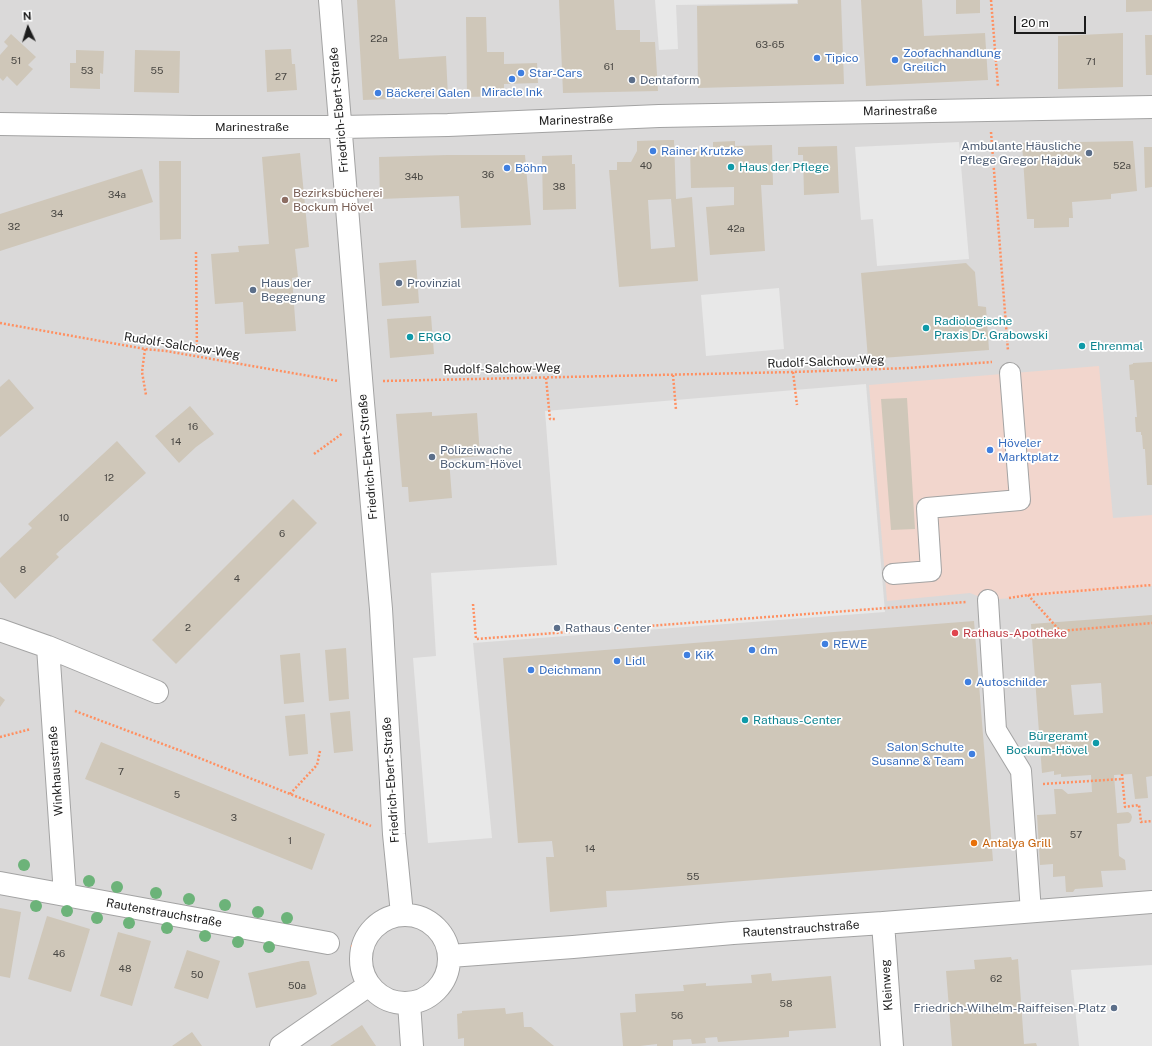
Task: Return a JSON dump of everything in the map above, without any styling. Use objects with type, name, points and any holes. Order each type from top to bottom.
[{"type":"street","name":"Friedrich-Ebert-Straße","points":[[330,0],[381,609],[394,834],[402,914]]},
{"type":"street","name":"Marinestraße","points":[[0,124],[194,127],[341,127],[659,116],[1152,107]]},
{"type":"street","points":[[893,574],[932,571],[927,508],[1020,500],[1010,367]]},
{"type":"street","points":[[988,600],[996,730],[1021,771],[1031,912]]},
{"type":"street","points":[[0,630],[48,647],[158,692]]},
{"type":"street","name":"Winkhausstraße","points":[[48,647],[64,895]]},
{"type":"street","name":"Rautenstrauchstraße","points":[[0,882],[328,943]]},
{"type":"street","name":"Rautenstrauchstraße","points":[[450,956],[733,933],[1152,902]]},
{"type":"street","points":[[402,914],[414,915],[435,925],[443,934],[448,945],[450,956],[449,970],[443,983],[434,993],[422,1000],[409,1003],[394,1002],[380,995],[369,985],[363,973],[361,961],[362,948],[367,935],[376,925],[388,918],[402,914]]},
{"type":"street","name":"Kleinweg","points":[[883,923],[892,1046]]},
{"type":"street","points":[[281,1046],[369,985]]},
{"type":"street","points":[[409,1003],[412,1046]]},
{"type":"path","points":[[991,0],[994,109],[1010,367]]},
{"type":"path","points":[[196,252],[197,356]]},
{"type":"path","name":"Rudolf-Salchow-Weg","points":[[0,323],[335,381],[546,378],[908,368],[1010,367]]},
{"type":"path","points":[[145,349],[142,372],[146,395]]},
{"type":"path","points":[[793,372],[797,405]]},
{"type":"path","points":[[673,375],[676,410]]},
{"type":"path","points":[[546,378],[550,419],[556,419]]},
{"type":"path","points":[[314,454],[364,418]]},
{"type":"path","points":[[473,604],[476,638],[988,600],[1028,595],[1152,585]]},
{"type":"path","points":[[1028,595],[1060,631],[1152,623]]},
{"type":"path","points":[[0,737],[52,713],[184,752],[394,834]]},
{"type":"path","points":[[290,794],[317,765],[320,751]]},
{"type":"path","points":[[1122,774],[1125,807],[1139,805],[1141,822],[1152,821]]},
{"type":"path","points":[[1055,784],[1122,779]]},
{"type":"shaded area","points":[[0,0],[1152,0],[1152,1046],[0,1046]]},
{"type":"shaded area","points":[[655,0],[797,0],[797,3],[676,5],[678,49],[659,50]]},
{"type":"shaded area","points":[[959,142],[969,259],[877,266],[873,219],[861,220],[855,147]]},
{"type":"shaded area","points":[[779,288],[784,349],[706,356],[701,295]]},
{"type":"shaded area","name":"Höveler Marktplatz","points":[[1099,366],[1113,518],[1152,515],[1152,586],[988,600],[970,593],[887,601],[869,385]]},
{"type":"shaded area","name":"Rathaus Center","points":[[866,384],[885,612],[473,643],[492,838],[428,843],[413,658],[436,656],[431,573],[557,565],[545,411]]},
{"type":"shaded area","name":"Friedrich-Wilhelm-Raiffeisen-Platz","points":[[1152,965],[1152,1046],[1079,1046],[1071,970]]},
{"type":"building","points":[[357,0],[395,0],[399,59],[446,56],[448,97],[363,100]]},
{"type":"building","points":[[559,0],[614,0],[616,30],[640,30],[640,42],[655,42],[658,91],[563,93]]},
{"type":"building","points":[[798,0],[841,0],[844,84],[698,88],[697,6],[798,4]]},
{"type":"building","name":"Zoofachhandlung Greilich","points":[[861,0],[922,0],[924,36],[985,33],[988,80],[866,86]]},
{"type":"building","points":[[956,0],[980,0],[980,13],[956,14]]},
{"type":"building","points":[[1126,0],[1152,0],[1152,11],[1126,12]]},
{"type":"building","points":[[466,17],[486,17],[487,52],[504,52],[504,64],[537,63],[538,83],[504,84],[504,96],[467,97]]},
{"type":"building","points":[[1123,33],[1123,87],[1058,89],[1058,36]]},
{"type":"building","points":[[11,34],[36,57],[28,65],[33,69],[17,86],[7,76],[3,81],[0,78],[0,55],[8,46],[4,42]]},
{"type":"building","points":[[1145,35],[1152,35],[1152,75],[1146,75]]},
{"type":"building","points":[[291,49],[292,64],[295,64],[297,90],[267,92],[265,50]]},
{"type":"building","points":[[76,50],[104,51],[103,74],[100,73],[100,89],[70,88],[70,63],[76,63]]},
{"type":"building","points":[[135,50],[180,51],[179,93],[134,92]]},
{"type":"building","points":[[674,140],[676,199],[692,197],[698,281],[619,287],[609,170],[617,170],[617,162],[631,162],[637,151],[637,141]],"holes":[[[671,199],[675,247],[651,249],[648,200]]]},
{"type":"building","points":[[735,141],[735,146],[772,145],[773,185],[761,185],[765,251],[710,255],[706,207],[734,205],[734,187],[691,188],[690,148],[713,148],[713,142]]},
{"type":"building","points":[[1133,141],[1137,191],[1111,194],[1111,199],[1072,202],[1073,218],[1069,218],[1069,227],[1034,228],[1034,219],[1027,219],[1022,143]]},
{"type":"building","points":[[837,146],[839,193],[804,195],[803,155],[798,155],[798,147]]},
{"type":"building","points":[[1144,147],[1152,147],[1152,187],[1145,188]]},
{"type":"building","name":"Haus der Begegnung","points":[[300,153],[309,247],[295,249],[298,277],[292,278],[296,331],[245,334],[243,302],[215,304],[211,254],[239,252],[238,246],[269,244],[262,157]]},
{"type":"building","points":[[525,155],[531,225],[461,228],[459,196],[380,199],[379,157]]},
{"type":"building","points":[[572,155],[572,164],[575,164],[576,209],[543,210],[542,156]]},
{"type":"building","points":[[159,161],[181,161],[181,239],[160,240]]},
{"type":"building","points":[[142,169],[153,202],[0,251],[0,214]]},
{"type":"building","name":"Provinzial","points":[[416,260],[419,303],[382,306],[379,263]]},
{"type":"building","name":"Radiologische Praxis Dr. Grabowski","points":[[966,263],[975,272],[978,306],[986,307],[989,350],[868,359],[861,273]]},
{"type":"building","name":"ERGO","points":[[431,316],[434,354],[390,358],[387,319]]},
{"type":"building","points":[[1152,362],[1152,485],[1147,485],[1145,449],[1143,449],[1141,432],[1136,432],[1135,417],[1137,417],[1134,380],[1130,380],[1129,365],[1133,363]]},
{"type":"building","points":[[9,379],[34,408],[0,437],[0,387]]},
{"type":"building","points":[[907,398],[915,529],[891,530],[881,399]]},
{"type":"building","points":[[190,406],[214,434],[196,447],[179,463],[155,436]]},
{"type":"building","name":"Polizeiwache Bockum-Hövel","points":[[432,412],[432,416],[477,413],[480,456],[449,459],[452,498],[409,502],[408,487],[402,487],[396,414]]},
{"type":"building","points":[[117,441],[146,473],[56,554],[59,557],[15,599],[0,582],[0,558],[32,528],[28,524]]},
{"type":"building","points":[[293,499],[317,523],[176,664],[152,640]]},
{"type":"building","name":"Bürgeramt Bockum-Hövel","points":[[1152,615],[1152,776],[1146,777],[1148,798],[1135,799],[1132,774],[1114,775],[1117,813],[1128,812],[1132,817],[1129,823],[1117,824],[1119,856],[1125,860],[1126,870],[1101,871],[1103,887],[1075,889],[1073,892],[1066,892],[1065,876],[1053,877],[1053,864],[1040,865],[1037,815],[1056,814],[1054,789],[1062,789],[1068,794],[1092,792],[1091,775],[1061,777],[1061,774],[1054,775],[1054,771],[1042,773],[1031,624]],"holes":[[[1101,683],[1103,713],[1074,715],[1071,685]]]},
{"type":"building","name":"Rathaus-Center","points":[[974,621],[993,861],[606,891],[607,907],[550,912],[546,857],[554,857],[552,841],[518,843],[503,658]]},
{"type":"building","points":[[346,648],[349,699],[329,701],[325,650]]},
{"type":"building","points":[[300,653],[304,702],[284,704],[280,655]]},
{"type":"building","points":[[0,696],[5,700],[0,707]]},
{"type":"building","points":[[350,711],[353,751],[334,753],[330,713]]},
{"type":"building","points":[[305,714],[308,754],[289,756],[285,716]]},
{"type":"building","points":[[101,742],[325,834],[312,870],[85,779]]},
{"type":"building","points":[[0,908],[21,912],[10,978],[0,976]]},
{"type":"building","points":[[47,916],[90,929],[71,992],[28,979]]},
{"type":"building","points":[[118,932],[151,941],[132,1006],[100,996]]},
{"type":"building","points":[[187,950],[220,961],[208,999],[174,988]]},
{"type":"building","points":[[1011,957],[1012,960],[1018,959],[1024,1044],[1036,1043],[1037,1046],[952,1046],[946,971],[975,969],[974,960]]},
{"type":"building","points":[[302,961],[309,961],[317,994],[311,997],[256,1008],[248,973]]},
{"type":"building","points":[[771,973],[772,981],[831,976],[836,1028],[789,1031],[789,1037],[718,1042],[717,1037],[705,1038],[706,1043],[692,1044],[691,1039],[673,1040],[673,1046],[657,1046],[657,1044],[623,1046],[620,1013],[636,1012],[635,994],[684,991],[683,985],[706,983],[706,986],[752,983],[751,975]]},
{"type":"building","points":[[505,1008],[506,1014],[523,1012],[524,1027],[531,1027],[554,1046],[464,1046],[464,1038],[458,1039],[457,1014],[462,1013],[462,1011]]},
{"type":"building","points":[[362,1025],[376,1046],[330,1046],[344,1037]]},
{"type":"building","points":[[192,1032],[202,1046],[172,1046]]},
{"type":"place","name":"Tipico","points":[[817,58]]},
{"type":"place","name":"Zoofachhandlung Greilich","points":[[895,60]]},
{"type":"place","name":"Star-Cars","points":[[521,73]]},
{"type":"place","name":"Miracle Ink","points":[[512,79]]},
{"type":"place","name":"Dentaform","points":[[632,80]]},
{"type":"place","name":"Bäckerei Galen","points":[[378,93]]},
{"type":"place","name":"Rainer Krutzke","points":[[653,151]]},
{"type":"place","name":"Ambulante Häusliche Pflege Gregor Hajduk","points":[[1089,153]]},
{"type":"place","name":"Haus der Pflege","points":[[731,167]]},
{"type":"place","name":"Böhm","points":[[507,168]]},
{"type":"place","name":"Bezirksbücherei Bockum Hövel","points":[[285,200]]},
{"type":"place","name":"Provinzial","points":[[399,283]]},
{"type":"place","name":"Haus der Begegnung","points":[[253,290]]},
{"type":"place","name":"Radiologische Praxis Dr. Grabowski","points":[[926,328]]},
{"type":"place","name":"ERGO","points":[[410,337]]},
{"type":"place","name":"Ehrenmal","points":[[1082,346]]},
{"type":"place","name":"Höveler Marktplatz","points":[[990,450]]},
{"type":"place","name":"Polizeiwache Bockum-Hövel","points":[[432,457]]},
{"type":"place","name":"Rathaus Center","points":[[557,628]]},
{"type":"place","name":"Rathaus-Apotheke","points":[[955,633]]},
{"type":"place","name":"REWE","points":[[825,644]]},
{"type":"place","name":"dm","points":[[752,650]]},
{"type":"place","name":"KiK","points":[[687,655]]},
{"type":"place","name":"Lidl","points":[[617,661]]},
{"type":"place","name":"Deichmann","points":[[531,670]]},
{"type":"place","name":"Autoschilder","points":[[968,682]]},
{"type":"place","name":"Rathaus-Center","points":[[745,720]]},
{"type":"place","name":"Bürgeramt Bockum-Hövel","points":[[1096,743]]},
{"type":"place","name":"Salon Schulte Susanne & Team","points":[[972,754]]},
{"type":"place","name":"Antalya Grill","points":[[974,843]]},
{"type":"place","name":"Friedrich-Wilhelm-Raiffeisen-Platz","points":[[1114,1008]]}]
